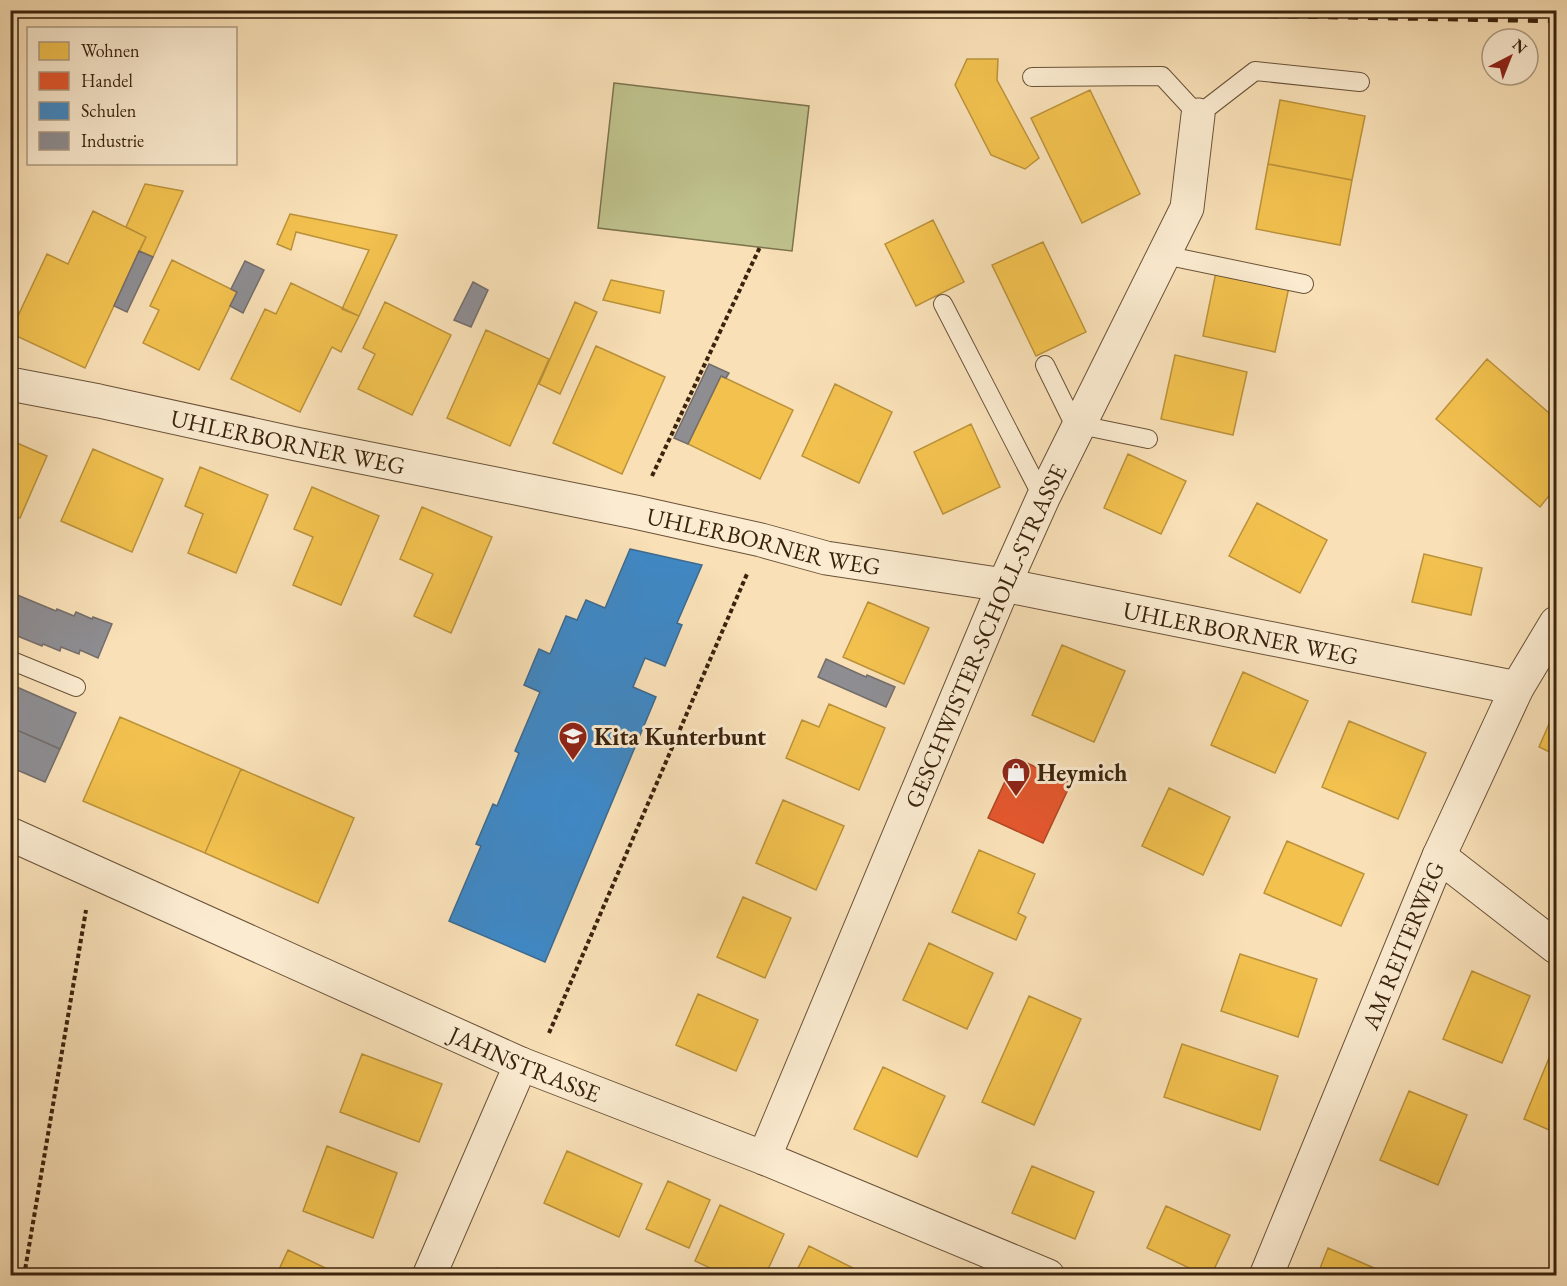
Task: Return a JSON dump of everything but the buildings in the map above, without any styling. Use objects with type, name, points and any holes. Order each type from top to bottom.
[{"type":"street","name":"GESCHWISTER-SCHOLL-STRASSE","points":[[764,1158],[1004,585],[1043,498],[1187,208],[1198,115]]},
{"type":"street","name":"UHLERBORNER WEG","points":[[10,384],[99,401],[307,447],[635,512],[761,540],[826,558],[1004,585],[1516,688]]},
{"type":"street","name":"AM REITERWEG","points":[[1266,1275],[1439,856],[1516,688],[1557,623]]},
{"type":"street","name":"JAHNSTRASSE","points":[[10,834],[521,1064],[764,1158],[1048,1275]]},
{"type":"street","points":[[1439,856],[1557,947]]},
{"type":"street","points":[[429,1275],[521,1064]]},
{"type":"lane","points":[[1032,76],[1162,76],[1198,115],[1255,71],[1360,82]]},
{"type":"lane","points":[[1164,255],[1304,284]]},
{"type":"lane","points":[[943,304],[1043,498]]},
{"type":"lane","points":[[1045,364],[1079,427],[1148,439]]},
{"type":"lane","points":[[10,660],[76,687]]},
{"type":"path","points":[[635,512],[760,247]]},
{"type":"path","points":[[547,1036],[761,540]]},
{"type":"path","points":[[24,1275],[88,898]]},
{"type":"green space","points":[[614,83],[809,106],[792,251],[598,228]]},
{"type":"railway","points":[[928,10],[1556,21]]},
{"type":"place","name":"Kita Kunterbunt","points":[[573,762]]},
{"type":"place","name":"Heymich","points":[[1016,798]]}]
